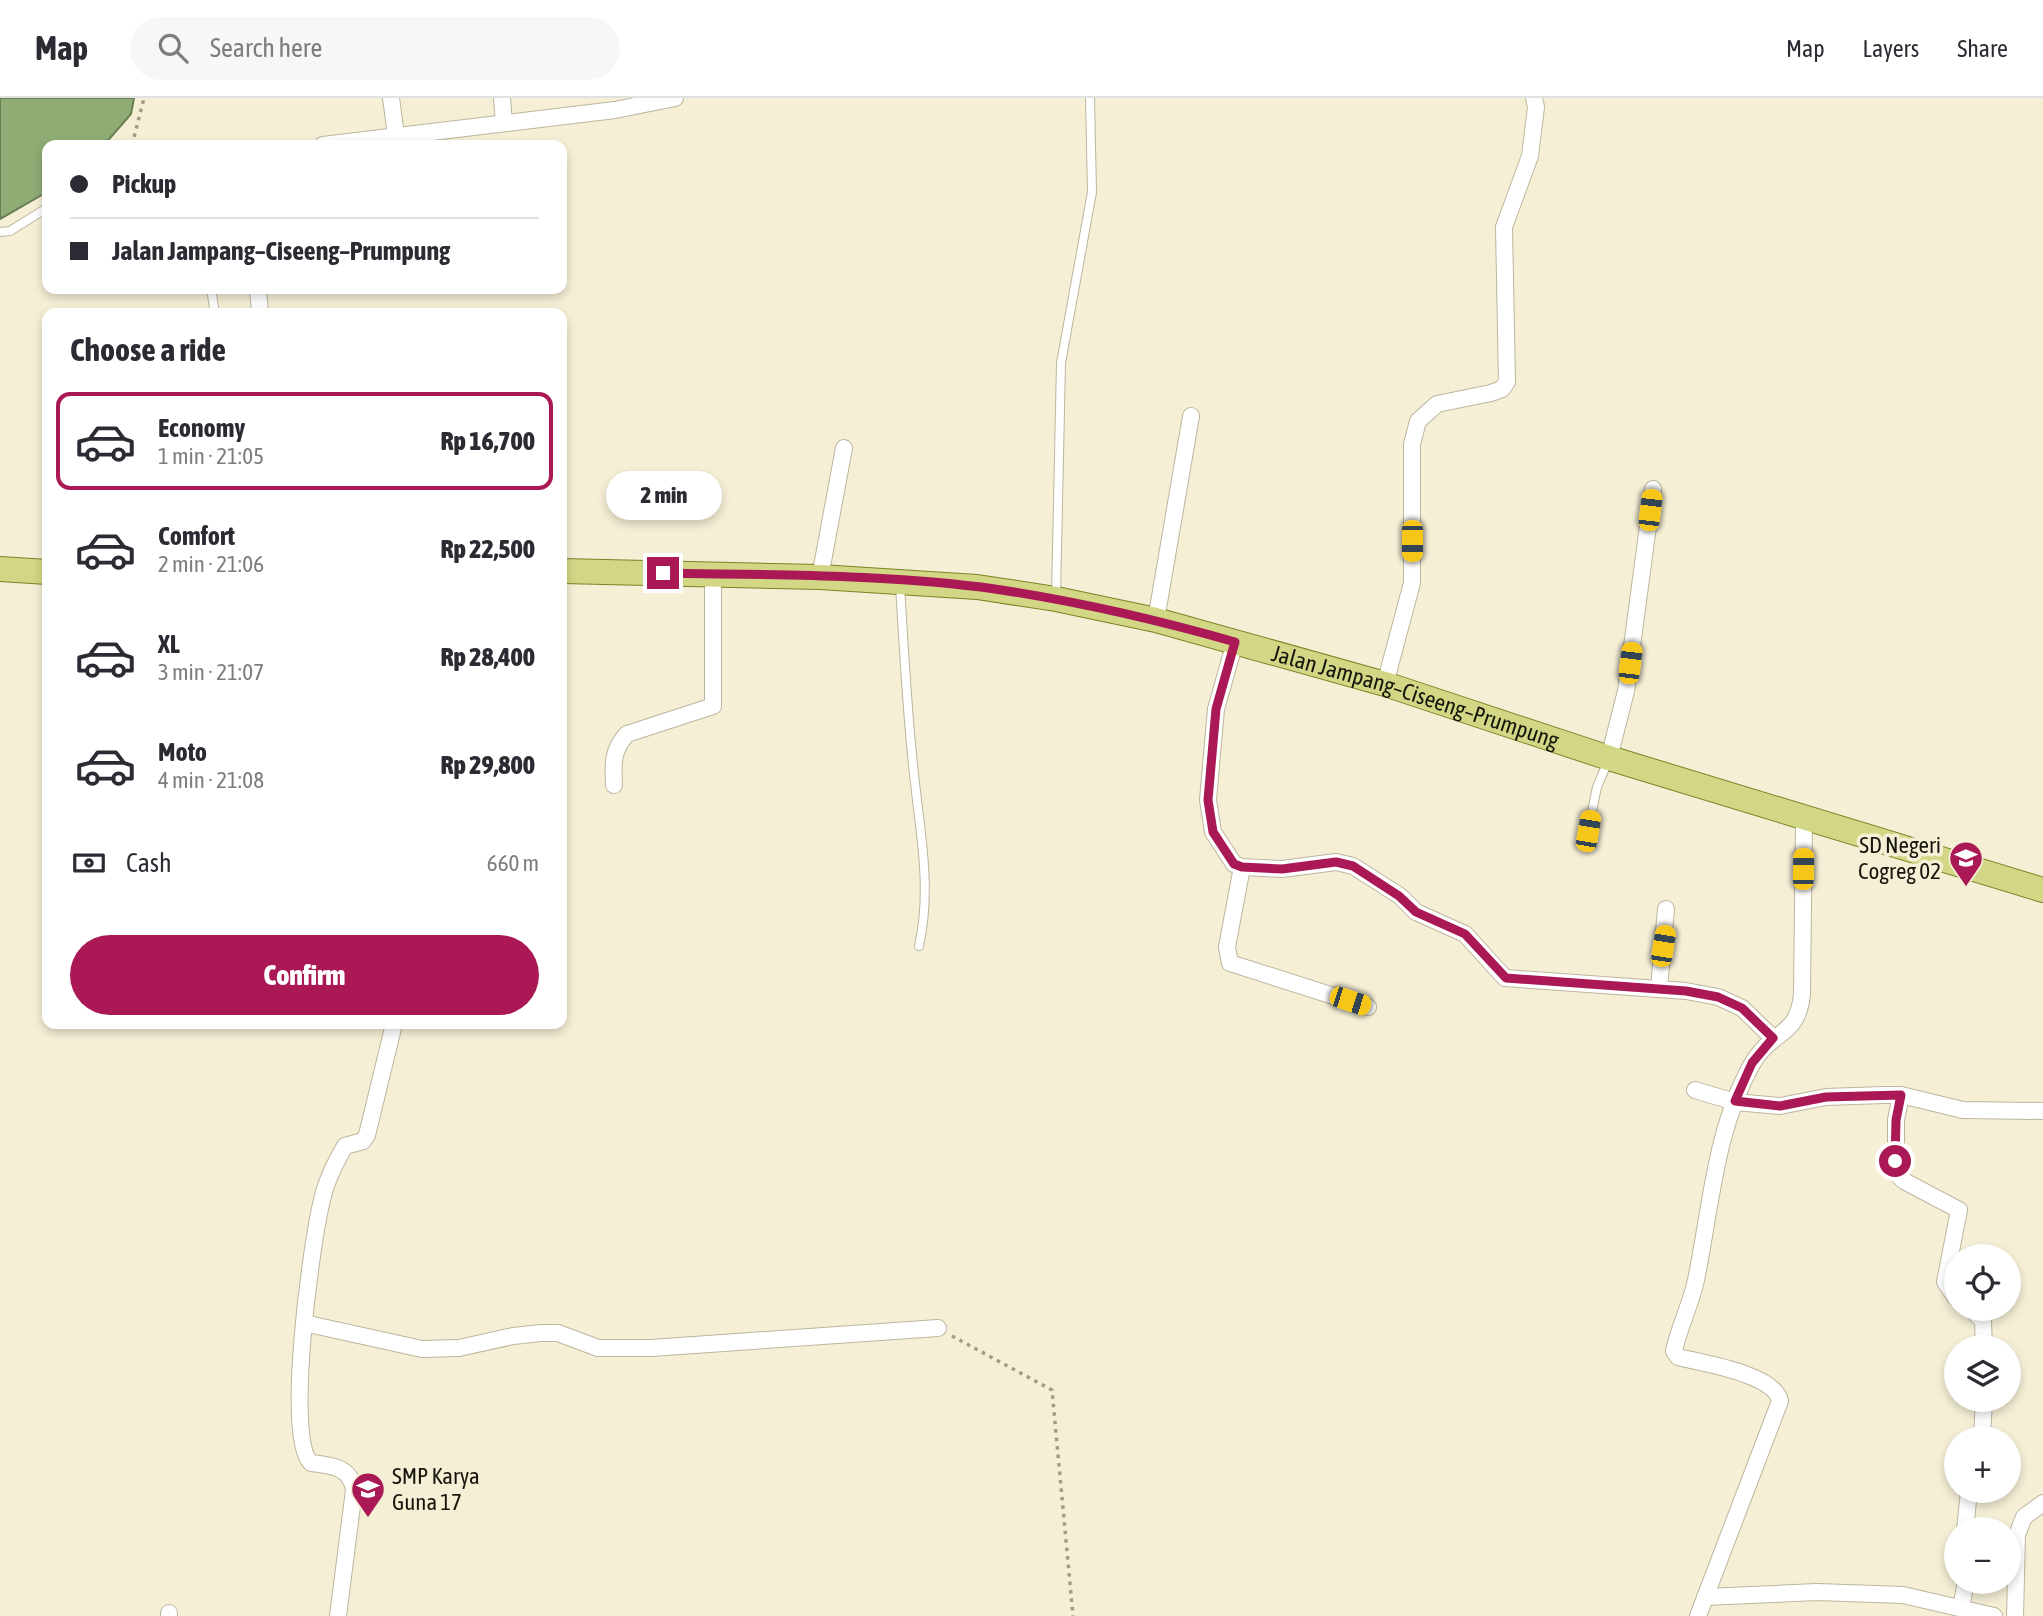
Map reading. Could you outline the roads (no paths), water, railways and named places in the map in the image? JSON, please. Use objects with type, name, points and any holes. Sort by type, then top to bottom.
[{"type":"main road","points":[[0,569],[42,572]]},
{"type":"main road","name":"Jalan Jampang–Ciseeng–Prumpung","points":[[567,571],[820,577],[977,587],[1056,598],[1156,620],[1385,684],[1609,758],[2043,890]]},
{"type":"street","points":[[391,98],[396,135]]},
{"type":"street","points":[[502,98],[504,124]]},
{"type":"street","points":[[360,140],[504,124],[614,104],[675,98]]},
{"type":"street","points":[[1385,684],[1412,583],[1412,444],[1418,421],[1437,404],[1491,393],[1502,389],[1507,382],[1504,227],[1530,156],[1536,107],[1534,98]]},
{"type":"street","points":[[1156,620],[1191,416]]},
{"type":"street","points":[[820,577],[844,448]]},
{"type":"street","points":[[1609,758],[1626,691],[1653,489]]},
{"type":"street","points":[[614,785],[613,761],[617,744],[627,734],[713,706],[713,574]]},
{"type":"street","points":[[1235,642],[1216,709],[1208,800],[1213,832],[1234,864],[1242,867],[1282,869],[1336,862],[1353,866],[1399,896],[1416,912],[1465,934],[1506,978],[1659,988],[1718,997],[1742,1008],[1773,1038]]},
{"type":"street","points":[[1698,1616],[1780,1401],[1771,1385],[1758,1378],[1678,1357],[1674,1351],[1692,1298],[1704,1223],[1721,1145],[1735,1101],[1752,1063],[1773,1038],[1794,1023],[1801,1006],[1804,819]]},
{"type":"street","points":[[1242,867],[1227,947],[1230,962],[1368,1007]]},
{"type":"street","points":[[1659,988],[1666,909]]},
{"type":"street","points":[[338,1616],[354,1490],[346,1472],[333,1466],[311,1462],[303,1452],[300,1374],[304,1323],[322,1197],[345,1146],[363,1141],[367,1135],[393,1029]]},
{"type":"street","points":[[1695,1090],[1735,1101],[1780,1106],[1826,1097],[1901,1095],[1963,1110],[2043,1111]]},
{"type":"street","points":[[1901,1095],[1896,1120],[1895,1173],[1910,1185],[1959,1210],[1952,1244]]},
{"type":"street","points":[[304,1323],[422,1349],[459,1348],[541,1333],[558,1333],[598,1348],[629,1348],[938,1328]]},
{"type":"street","points":[[2015,1616],[2017,1535],[2024,1517],[2043,1503]]},
{"type":"street","points":[[1705,1597],[1817,1592],[1903,1595],[1994,1616]]},
{"type":"street","points":[[1961,1608],[1964,1594]]},
{"type":"lane","points":[[1056,598],[1061,363],[1092,192],[1090,98]]},
{"type":"lane","points":[[0,232],[10,231],[42,211]]},
{"type":"lane","points":[[899,582],[910,739],[925,866],[925,908],[919,946]]},
{"type":"lane","points":[[1586,845],[1597,787],[1609,758]]},
{"type":"place","name":"SD Negeri Cogreg 02","points":[[1966,888]]},
{"type":"place","name":"SMP Karya Guna 17","points":[[368,1519]]}]
